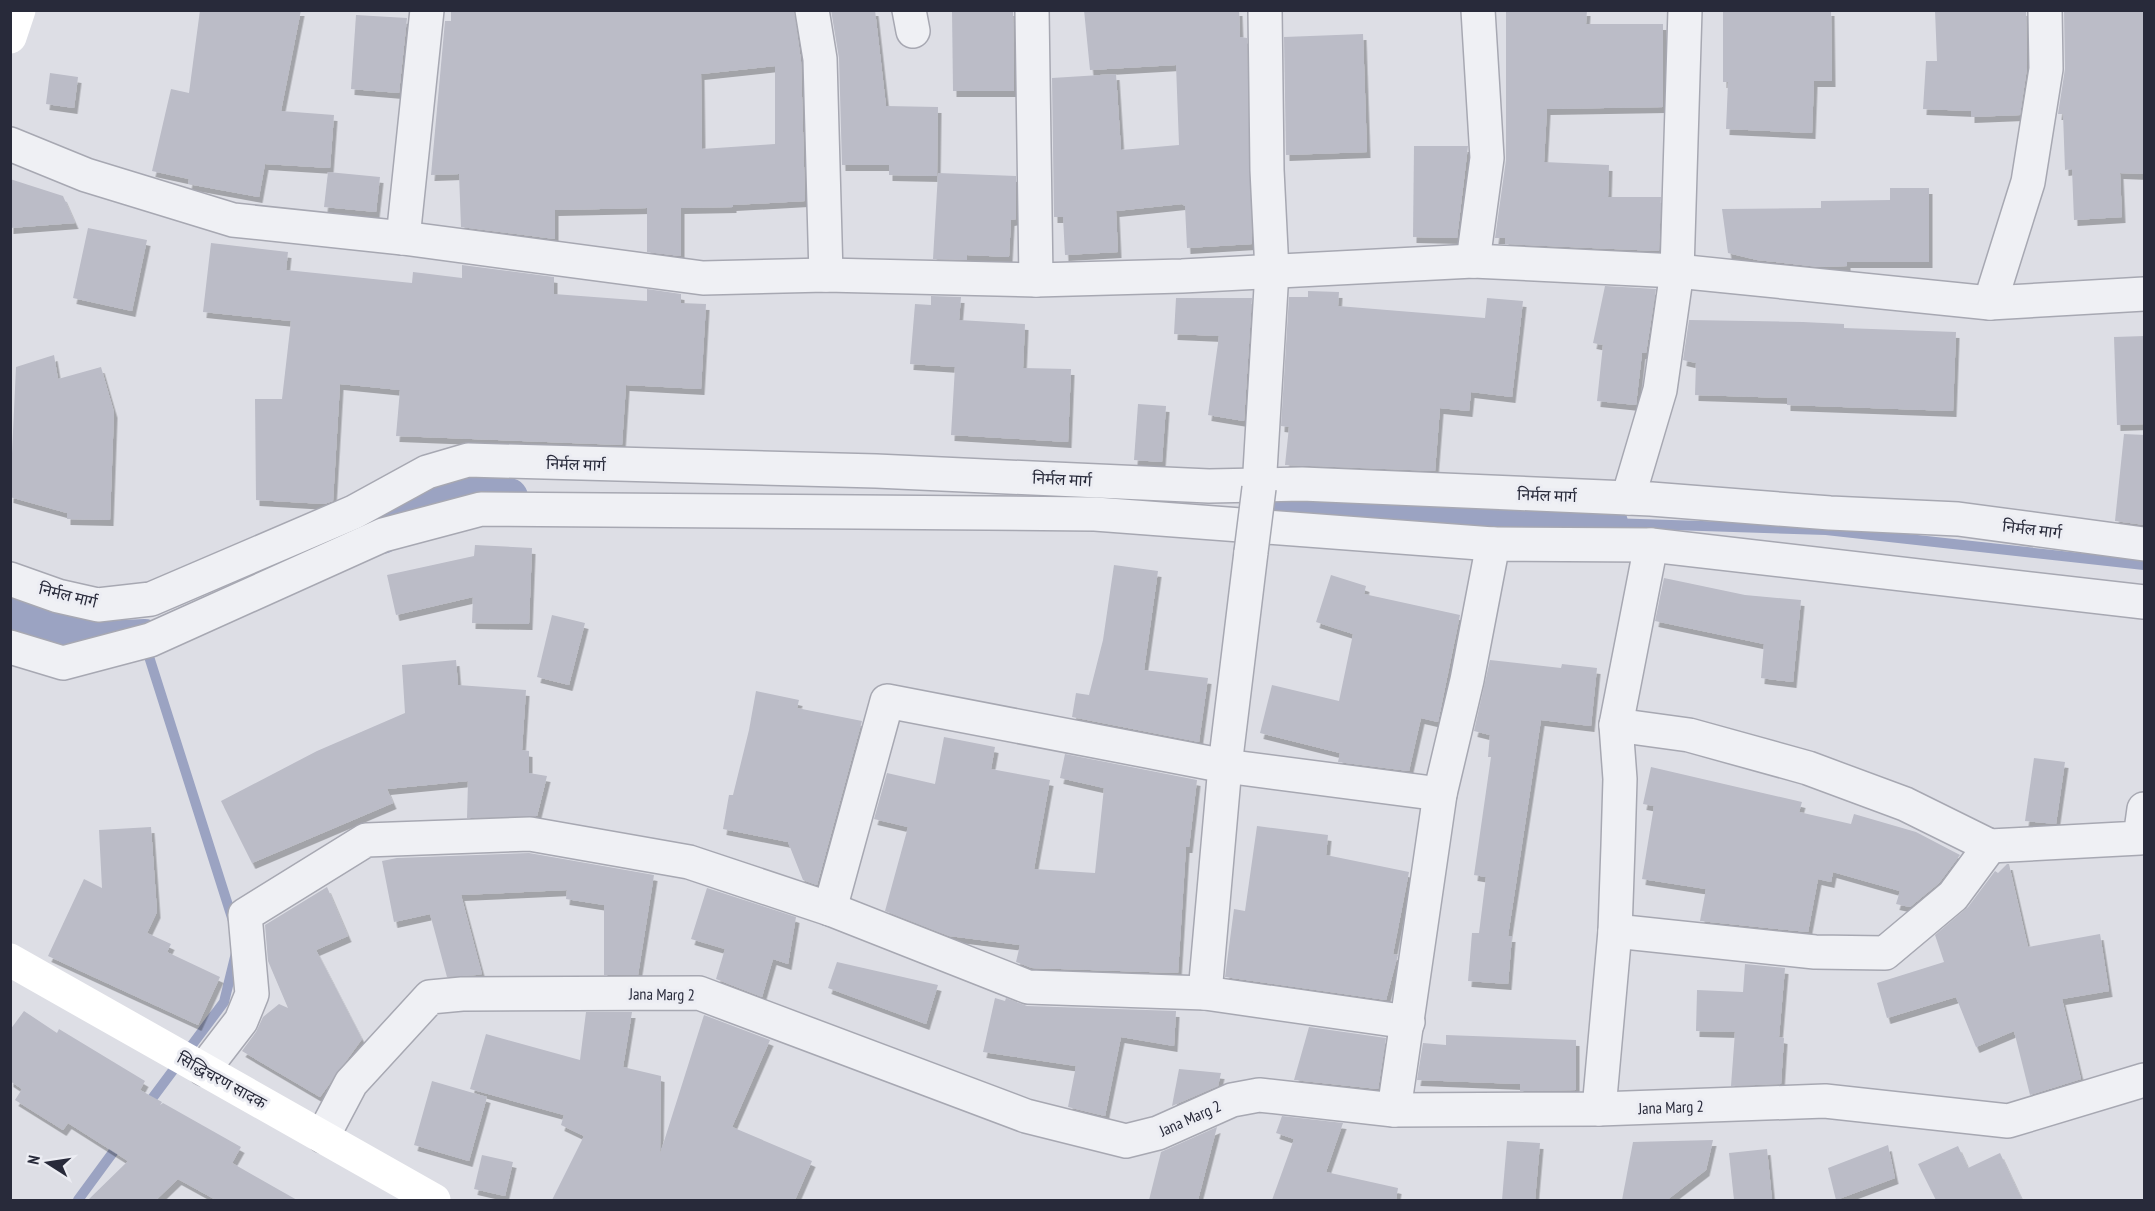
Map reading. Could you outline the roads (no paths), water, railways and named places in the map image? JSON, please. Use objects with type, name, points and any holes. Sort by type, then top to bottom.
[{"type":"main road","points":[[10,37],[19,10]]},
{"type":"main road","name":"सिद्धिचरण सादक","points":[[10,960],[434,1200]]},
{"type":"street","points":[[403,238],[427,10]]},
{"type":"street","points":[[813,10],[820,59],[826,275]]},
{"type":"street","points":[[1032,10],[1036,280]]},
{"type":"street","points":[[1205,993],[1226,766],[1259,486],[1272,271],[1267,170],[1265,10]]},
{"type":"street","points":[[1473,261],[1487,158],[1478,10]]},
{"type":"street","points":[[1628,498],[1660,390],[1677,271],[1685,10]]},
{"type":"street","points":[[1990,303],[2028,182],[2046,69],[2045,10]]},
{"type":"street","points":[[10,144],[86,175],[233,220],[403,238],[703,278],[826,275],[1036,280],[1473,261],[1677,271],[1990,303],[2145,294]]},
{"type":"street","name":"निर्मल मार्ग","points":[[10,579],[58,596],[98,605],[151,599],[354,512],[427,472],[468,460],[876,471],[1209,486],[1302,484],[1628,498],[1791,508],[1830,513],[1958,519],[2145,544]]},
{"type":"street","points":[[10,647],[63,663],[150,640],[383,535],[481,509],[1095,514],[1493,544],[1651,545],[2145,602]]},
{"type":"street","points":[[1394,1110],[1440,794],[1467,680],[1493,544]]},
{"type":"street","points":[[1599,1109],[1615,931],[1620,780],[1616,725],[1651,545]]},
{"type":"street","points":[[830,909],[887,700],[1226,766],[1440,794]]},
{"type":"street","points":[[1616,725],[1689,735],[1808,768],[1905,804],[1990,846],[2143,835]]},
{"type":"street","points":[[204,1069],[240,1021],[252,994],[245,915],[366,840],[530,834],[688,862],[830,909],[1028,987],[1205,993],[1408,1022]]},
{"type":"street","points":[[1615,931],[1815,952],[1886,953],[1953,896],[1990,846]]},
{"type":"street","name":"Jana Marg 2","points":[[323,1136],[351,1083],[430,997],[462,994],[699,993],[1026,1116],[1126,1141],[1158,1133],[1232,1100],[1258,1095],[1394,1110],[1599,1109],[1825,1101],[2008,1121],[2145,1080]]},
{"type":"waterway","points":[[382,535],[433,500],[483,495],[509,497]]},
{"type":"waterway","points":[[1266,516],[1389,512],[1609,523]]},
{"type":"waterway","points":[[1609,523],[1826,530],[2144,565]]},
{"type":"waterway","points":[[10,611],[101,640],[145,638]]},
{"type":"waterway","points":[[145,644],[234,924]]},
{"type":"waterway","points":[[145,1108],[224,1002],[236,953]]},
{"type":"waterway","points":[[78,1200],[122,1140]]}]
